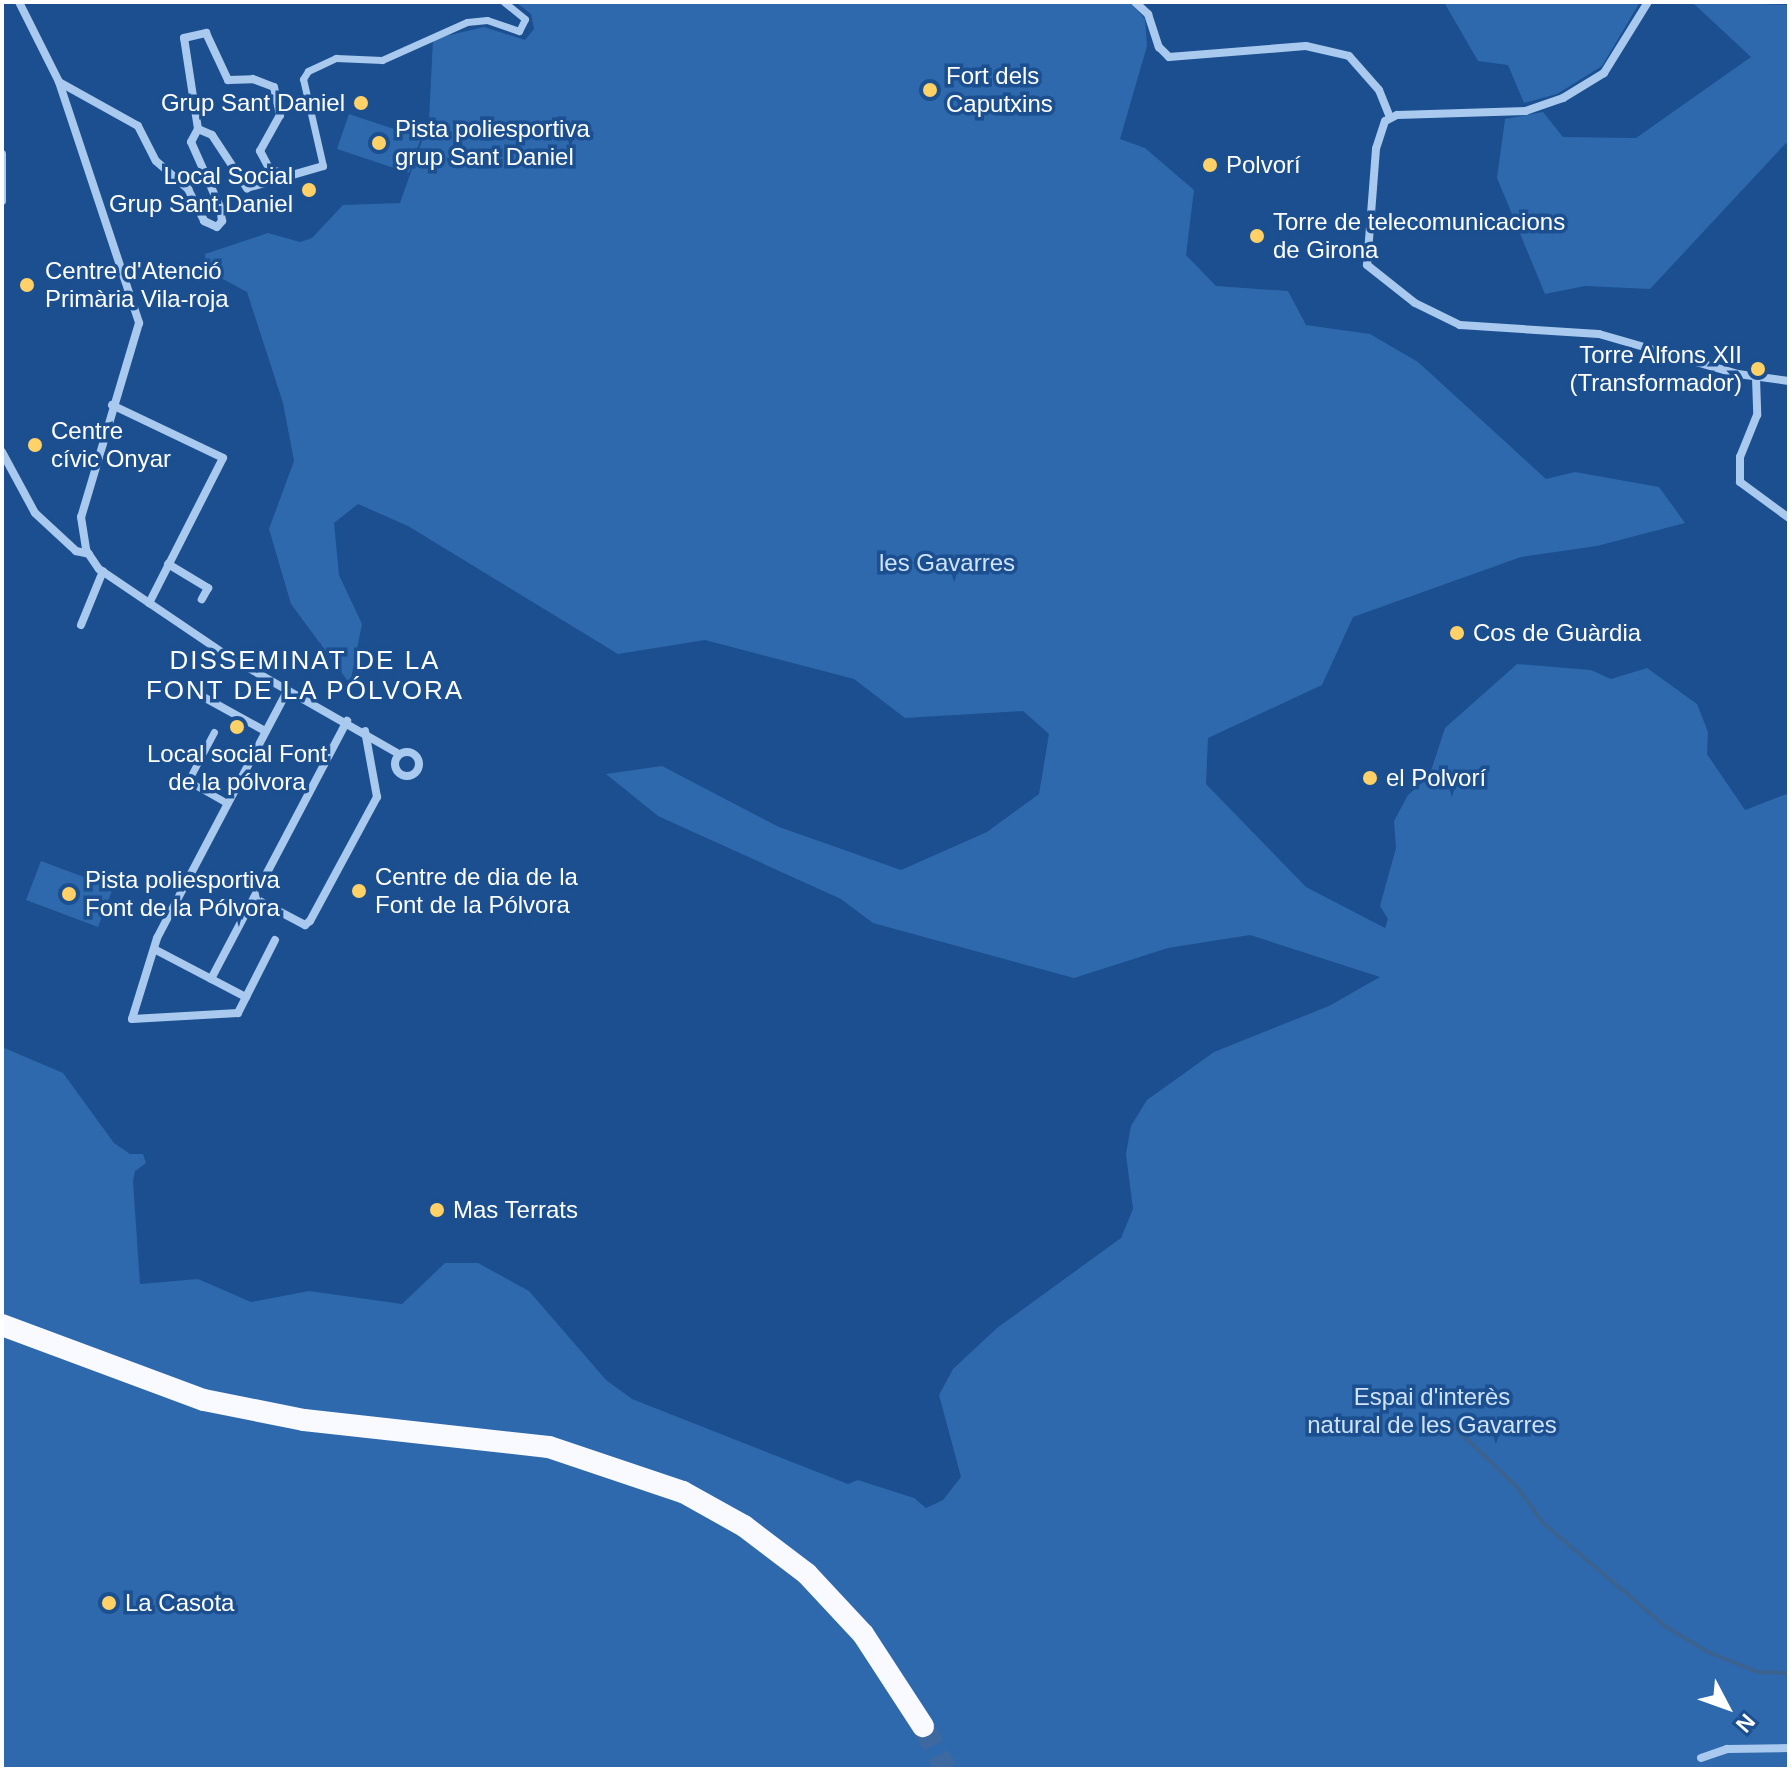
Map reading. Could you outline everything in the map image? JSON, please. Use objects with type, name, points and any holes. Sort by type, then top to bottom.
[{"type":"highway","points":[[2,1325],[143,1381],[243,1409],[549,1447],[683,1492],[744,1526],[807,1574],[863,1634],[923,1726]]},
{"type":"street","points":[[19,2],[59,82],[139,323],[81,517],[89,554],[103,571],[149,603],[288,690],[365,731],[399,754]]},
{"type":"street","points":[[198,129],[212,135],[247,188],[271,185],[291,175],[323,166],[303,79],[308,71],[336,58],[382,60],[467,22],[487,20],[519,31],[525,19],[504,2]]},
{"type":"street","points":[[1135,2],[1148,14],[1159,47],[1169,57],[1306,46],[1349,56],[1379,90],[1390,117],[1376,149],[1367,265],[1415,303],[1457,324],[1599,334],[1756,378],[1789,381]]},
{"type":"street","points":[[1390,117],[1512,112],[1571,94],[1604,73],[1648,2]]},
{"type":"street","points":[[59,82],[138,126],[156,161],[188,189],[204,221],[217,227],[222,221],[220,207],[191,142],[198,129],[184,38],[206,33],[228,80],[253,79],[274,87],[280,115],[260,151],[270,170],[291,175]]},
{"type":"street","points":[[2,154],[2,201]]},
{"type":"street","points":[[1756,378],[1757,415],[1740,457],[1740,482],[1789,518]]},
{"type":"street","points":[[112,405],[223,458],[149,603]]},
{"type":"street","points":[[2,452],[35,513],[76,551],[89,554]]},
{"type":"street","points":[[168,564],[208,588],[202,599]]},
{"type":"street","points":[[81,625],[103,571]]},
{"type":"street","points":[[275,940],[238,1013],[132,1019],[154,949],[288,690]]},
{"type":"street","points":[[198,694],[265,731]]},
{"type":"street","points":[[211,979],[347,721]]},
{"type":"street","points":[[254,898],[305,925],[310,921],[377,797],[365,731]]},
{"type":"street","points":[[214,732],[188,781],[227,803]]},
{"type":"street","points":[[154,949],[246,997]]},
{"type":"street","points":[[1701,1758],[1727,1749],[1789,1748]]},
{"type":"green space","points":[[516,2],[1130,2],[1145,19],[1147,46],[1120,139],[1145,148],[1194,190],[1186,255],[1216,286],[1288,291],[1306,325],[1370,334],[1418,362],[1546,479],[1575,472],[1659,487],[1685,523],[1597,546],[1521,557],[1353,617],[1322,685],[1208,738],[1206,784],[1306,887],[1385,928],[1388,919],[1380,906],[1396,848],[1394,821],[1408,795],[1429,777],[1445,728],[1517,664],[1591,670],[1611,679],[1647,668],[1697,704],[1708,732],[1707,754],[1745,810],[1789,793],[1789,1769],[2,1769],[2,1047],[63,1073],[114,1143],[130,1154],[143,1154],[146,1163],[135,1171],[133,1181],[140,1284],[198,1279],[251,1302],[309,1291],[402,1304],[445,1263],[478,1263],[529,1291],[606,1380],[632,1399],[848,1484],[858,1480],[914,1498],[926,1508],[943,1500],[961,1477],[939,1395],[953,1369],[997,1328],[1121,1238],[1133,1209],[1126,1154],[1131,1126],[1147,1100],[1214,1052],[1329,1006],[1380,977],[1250,935],[1168,948],[1074,978],[873,923],[841,899],[658,816],[606,774],[662,766],[779,827],[901,870],[987,832],[1039,794],[1049,734],[1023,711],[905,718],[854,679],[705,640],[618,654],[408,526],[358,504],[334,523],[339,575],[362,624],[350,684],[291,604],[269,529],[294,461],[283,403],[247,292],[206,270],[205,254],[268,233],[300,242],[312,238],[343,205],[400,203],[429,121],[433,39],[484,27],[525,40],[534,29],[531,14]]},
{"type":"green space","points":[[1444,2],[1640,2],[1602,66],[1557,94],[1524,103],[1508,65],[1478,61]]},
{"type":"green space","points":[[1692,2],[1789,5],[1789,146],[1786,143],[1650,289],[1585,286],[1545,294],[1497,178],[1505,119],[1543,112],[1563,137],[1636,138],[1751,57]]},
{"type":"green space","name":"Pista poliesportiva grup Sant Daniel","points":[[349,114],[421,138],[409,173],[337,149]]},
{"type":"green space","name":"Pista poliesportiva Font de la Pólvora","points":[[41,861],[113,888],[98,927],[26,900]]},
{"type":"waterway","points":[[1450,1423],[1517,1487],[1543,1523],[1665,1626],[1708,1652],[1758,1672],[1789,1673]]},
{"type":"tunnel","points":[[923,1726],[946,1769]]},
{"type":"place","name":"Fort dels Caputxins","points":[[930,90]]},
{"type":"place","name":"Grup Sant Daniel","points":[[361,103]]},
{"type":"place","name":"Pista poliesportiva grup Sant Daniel","points":[[379,143]]},
{"type":"place","name":"Polvorí","points":[[1210,165]]},
{"type":"place","name":"Local Social Grup Sant Daniel","points":[[309,190]]},
{"type":"place","name":"Torre de telecomunicacions de Girona","points":[[1257,236]]},
{"type":"place","name":"Centre d'Atenció Primària Vila-roja","points":[[27,285]]},
{"type":"place","name":"Torre Alfons XII (Transformador)","points":[[1758,369]]},
{"type":"place","name":"Centre cívic Onyar","points":[[35,445]]},
{"type":"place","name":"Cos de Guàrdia","points":[[1457,633]]},
{"type":"place","name":"Local social Font de la pólvora","points":[[237,727]]},
{"type":"place","name":"el Polvorí","points":[[1370,778]]},
{"type":"place","name":"Centre de dia de la Font de la Pólvora","points":[[359,891]]},
{"type":"place","name":"Pista poliesportiva Font de la Pólvora","points":[[69,894]]},
{"type":"place","name":"Mas Terrats","points":[[437,1210]]},
{"type":"place","name":"La Casota","points":[[109,1603]]},
{"type":"district","name":"DISSEMINAT DE LA FONT DE LA PÓLVORA","points":[[305,676]]},
{"type":"park label","name":"les Gavarres","points":[[947,563]]},
{"type":"park label","name":"Espai d'interès natural de les Gavarres","points":[[1432,1411]]}]
